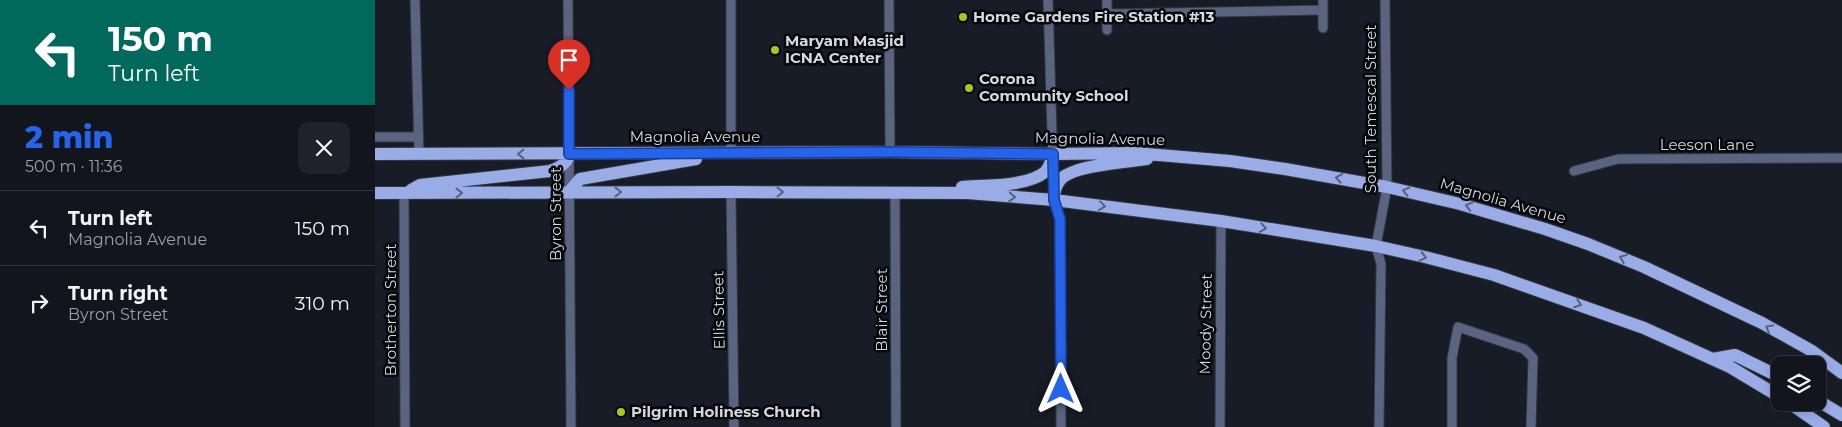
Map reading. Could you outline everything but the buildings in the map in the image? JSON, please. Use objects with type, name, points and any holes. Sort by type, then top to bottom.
[{"type":"main road","points":[[569,192],[580,179],[731,153]]},
{"type":"main road","name":"Magnolia Avenue","points":[[375,154],[1135,153],[1285,168],[1387,186],[1503,216],[1593,247],[1704,294],[1812,352],[1842,373]]},
{"type":"main road","points":[[404,193],[420,185],[551,171],[567,162],[569,154]]},
{"type":"main road","points":[[921,192],[1016,183],[1036,177],[1049,168],[1053,154]]},
{"type":"main road","points":[[1054,200],[1056,188],[1060,180],[1065,175],[1076,170],[1173,156]]},
{"type":"main road","points":[[375,193],[921,192],[1054,200],[1221,221],[1375,246],[1494,275],[1644,328],[1730,367],[1771,392]]},
{"type":"main road","points":[[1812,352],[1842,364]]},
{"type":"main road","points":[[1713,359],[1735,355],[1771,373]]},
{"type":"main road","points":[[1826,405],[1842,415]]},
{"type":"main road","points":[[1801,411],[1824,427]]},
{"type":"street","points":[[415,0],[419,154]]},
{"type":"street","name":"Byron Street","points":[[568,0],[571,427]]},
{"type":"street","points":[[731,0],[731,153]]},
{"type":"street","points":[[889,0],[890,152]]},
{"type":"street","points":[[1048,0],[1054,200],[1060,219],[1061,427]]},
{"type":"street","points":[[1107,0],[1107,30]]},
{"type":"street","points":[[1323,0],[1323,28]]},
{"type":"street","name":"South Temescal Street","points":[[1379,427],[1381,264],[1375,246],[1387,186],[1385,0]]},
{"type":"street","points":[[1107,14],[1323,10]]},
{"type":"street","points":[[375,137],[418,137]]},
{"type":"street","name":"Leeson Lane","points":[[1574,171],[1618,159],[1842,158]]},
{"type":"street","name":"Ellis Street","points":[[731,192],[734,427]]},
{"type":"street","name":"Brotherton Street","points":[[404,193],[405,427]]},
{"type":"street","name":"Blair Street","points":[[895,193],[896,427]]},
{"type":"street","name":"Moody Street","points":[[1219,427],[1221,221]]},
{"type":"street","points":[[1452,427],[1451,358],[1458,327],[1523,349],[1533,358],[1531,427]]},
{"type":"place","name":"Home Gardens Fire Station #13","points":[[963,17]]},
{"type":"place","name":"Maryam Masjid ICNA Center","points":[[775,50]]},
{"type":"place","name":"Corona Community School","points":[[969,88]]},
{"type":"place","name":"Pilgrim Holiness Church","points":[[621,412]]},
{"type":"route","points":[[569,90],[569,154],[890,152],[1053,154],[1054,200],[1060,219],[1061,389]]}]
